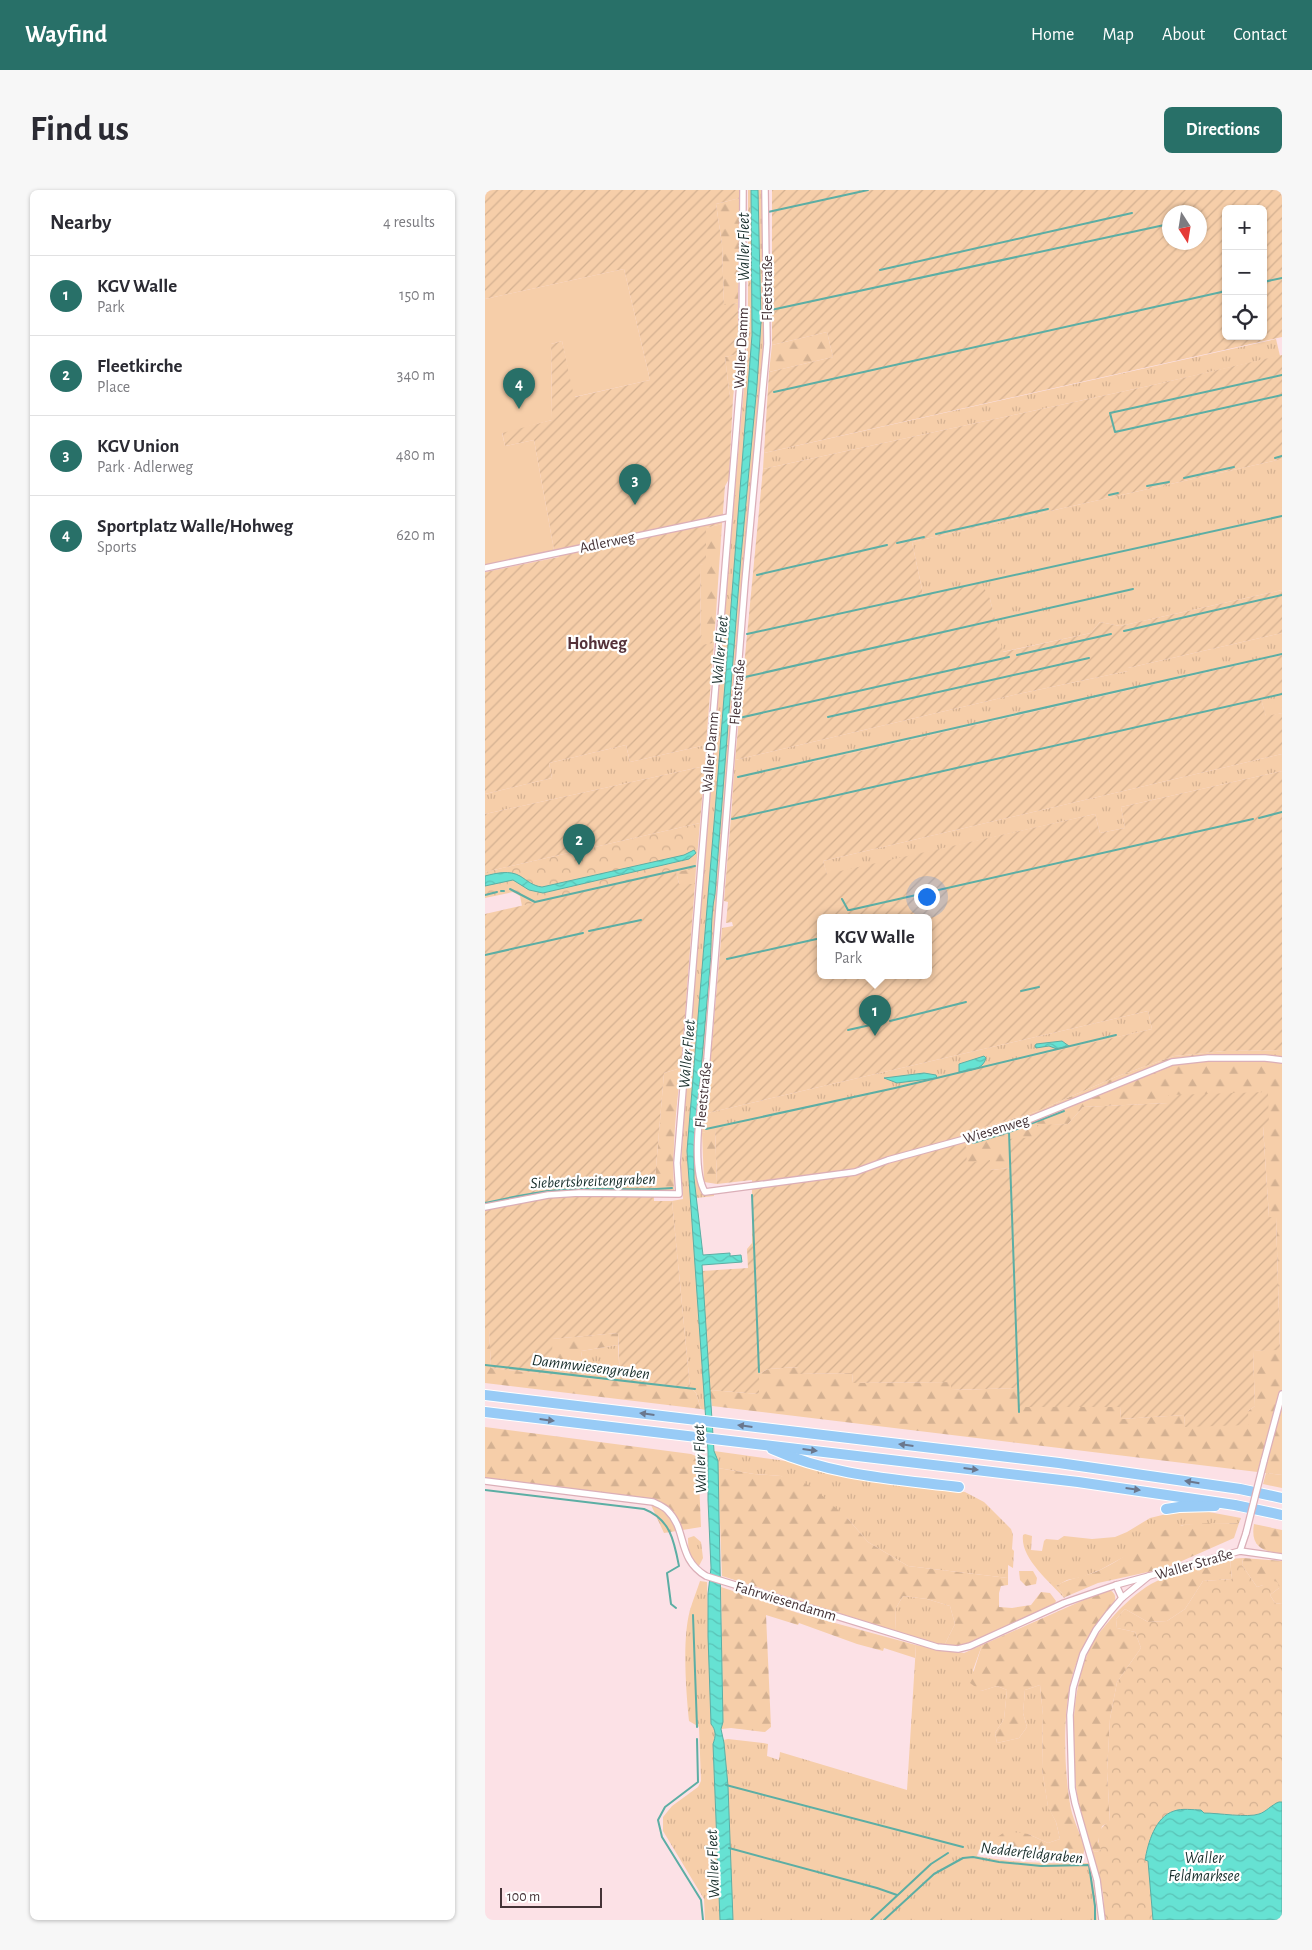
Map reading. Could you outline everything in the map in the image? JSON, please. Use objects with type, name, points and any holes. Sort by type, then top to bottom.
[{"type":"highway","points":[[485,1395],[1059,1463],[1221,1486],[1268,1496],[1282,1497]]},
{"type":"highway","points":[[485,1412],[1078,1482],[1235,1505],[1282,1515]]},
{"type":"highway","points":[[762,1444],[790,1457],[856,1475],[959,1487]]},
{"type":"highway","points":[[1166,1509],[1235,1505]]},
{"type":"street","name":"Waller Damm","points":[[485,1207],[522,1199],[571,1194],[679,1194],[677,1163],[742,360],[743,190]]},
{"type":"street","name":"Fleetstraße","points":[[705,1192],[701,1183],[698,1132],[707,1058],[745,582],[767,344],[765,190]]},
{"type":"street","name":"Adlerweg","points":[[485,568],[729,518]]},
{"type":"street","name":"Wiesenweg","points":[[705,1192],[855,1172],[897,1157],[1016,1125],[1172,1062],[1208,1058],[1265,1058],[1282,1060]]},
{"type":"street","name":"Waller Straße","points":[[1102,1920],[1101,1902],[1095,1872],[1072,1788],[1070,1715],[1073,1688],[1083,1654],[1096,1630],[1122,1598],[1149,1576],[1240,1551],[1282,1394]]},
{"type":"street","name":"Fahrwiesendamm","points":[[485,1481],[653,1502],[666,1509],[674,1520],[686,1554],[698,1571],[707,1576],[937,1647],[958,1649],[971,1646],[1064,1603],[1115,1584],[1149,1576]]},
{"type":"street","points":[[1240,1551],[1282,1557]]},
{"type":"street","points":[[1115,1584],[1122,1598]]},
{"type":"green space","points":[[485,190],[740,190],[740,198],[716,204],[722,244],[724,305],[738,303],[738,354],[725,357],[730,398],[733,398],[729,479],[725,486],[722,524],[706,528],[706,564],[700,565],[701,645],[714,643],[706,745],[630,762],[626,745],[549,763],[552,778],[485,794],[485,572],[559,557],[554,550],[534,440],[505,446],[502,432],[552,420],[551,344],[562,341],[575,397],[650,380],[624,269],[485,299]]},
{"type":"green space","points":[[748,190],[751,190],[752,335],[687,1151],[706,1410],[701,1409],[696,1393],[690,1387],[672,1201],[683,1199],[681,1168],[684,1115],[725,600],[746,365],[748,326]]},
{"type":"green space","points":[[758,190],[762,190],[764,345],[697,1166],[698,1182],[701,1189],[714,1193],[714,1196],[696,1198],[694,1118],[708,985],[761,322]]},
{"type":"green space","points":[[772,190],[1282,190],[1282,337],[764,453],[769,372],[833,357],[827,332],[772,345]]},
{"type":"green space","points":[[740,198],[738,303],[724,306],[722,244],[716,204]]},
{"type":"green space","points":[[624,269],[650,380],[574,397],[562,341],[551,344],[552,420],[502,433],[505,446],[534,440],[554,550],[485,565],[485,299]]},
{"type":"green space","points":[[827,332],[833,357],[769,372],[772,345]]},
{"type":"green space","points":[[1276,339],[1280,356],[763,469],[764,453]]},
{"type":"green space","points":[[738,354],[733,398],[730,398],[725,357]]},
{"type":"green space","points":[[1282,355],[1282,459],[912,542],[923,594],[981,582],[990,599],[1003,652],[1091,633],[1100,622],[1120,626],[1282,590],[1282,633],[1128,668],[1128,671],[1018,694],[735,760],[763,469],[1153,385]]},
{"type":"green space","points":[[1282,459],[1282,590],[1120,626],[1100,622],[1091,633],[1002,652],[990,599],[923,594],[912,542]]},
{"type":"green space","points":[[722,524],[714,643],[701,646],[700,565],[706,563],[706,528]]},
{"type":"green space","points":[[1282,633],[1282,655],[787,768],[732,799],[735,760],[1018,694],[1128,671],[1128,668]]},
{"type":"green space","points":[[1282,655],[1282,694],[1261,699],[1266,716],[1282,713],[1282,754],[823,861],[827,874],[1095,814],[1100,833],[1125,828],[1121,807],[1282,771],[1282,1050],[1225,1051],[1174,1056],[1118,1076],[1035,1112],[965,1133],[967,1163],[990,1160],[990,1170],[1011,1168],[1009,1139],[1037,1137],[1037,1125],[1068,1124],[1083,1107],[1168,1103],[1168,1095],[1268,1092],[1269,1126],[1263,1127],[1269,1217],[1276,1217],[1280,1350],[1253,1351],[1255,1406],[1248,1411],[1249,1425],[1185,1427],[1184,1415],[1121,1419],[1120,1407],[1018,1407],[1017,1388],[951,1390],[951,1382],[853,1383],[852,1373],[799,1374],[798,1367],[768,1369],[759,1374],[759,1394],[710,1390],[702,1271],[748,1268],[747,1249],[752,1243],[752,1180],[717,1184],[715,1129],[1152,1029],[1148,1011],[703,1114],[712,1042],[722,928],[733,926],[732,922],[726,923],[728,902],[724,901],[734,780]]},
{"type":"green space","points":[[1282,694],[1282,713],[1266,717],[1261,699]]},
{"type":"green space","points":[[626,745],[630,762],[706,745],[705,766],[485,814],[485,794],[552,778],[549,763]]},
{"type":"green space","points":[[1282,754],[1282,771],[1121,807],[1125,828],[1100,833],[1095,814],[827,875],[823,861]]},
{"type":"green space","points":[[705,766],[700,823],[485,872],[485,814]]},
{"type":"green space","points":[[700,823],[696,868],[522,906],[520,896],[513,892],[485,898],[485,872]]},
{"type":"green space","points":[[696,868],[695,884],[679,884],[676,871]]},
{"type":"green space","points":[[676,871],[679,884],[695,884],[681,1068],[664,1073],[654,1201],[672,1201],[690,1387],[620,1381],[618,1333],[552,1339],[553,1375],[491,1368],[489,1330],[485,1330],[485,914]]},
{"type":"green space","points":[[1148,1011],[1152,1029],[702,1133],[703,1114]]},
{"type":"green space","points":[[1282,1050],[1282,1475],[712,1406],[710,1390],[759,1394],[759,1374],[768,1369],[799,1367],[800,1374],[852,1373],[853,1383],[951,1382],[952,1390],[1018,1388],[1019,1407],[1120,1407],[1121,1419],[1184,1415],[1185,1426],[1248,1411],[1255,1406],[1253,1351],[1280,1349],[1276,1217],[1269,1217],[1263,1126],[1269,1126],[1168,1095],[1168,1103],[1083,1107],[1068,1124],[1037,1126],[1037,1137],[1011,1168],[990,1170],[990,1160],[974,1336],[965,1133],[1035,1112],[1118,1076],[1174,1056],[1225,1051]]},
{"type":"green space","points":[[681,1068],[675,1129],[674,1190],[654,1191],[664,1073]]},
{"type":"green space","points":[[715,1129],[717,1184],[704,1182],[702,1133]]},
{"type":"green space","points":[[485,1330],[489,1330],[491,1368],[553,1375],[551,1339],[618,1333],[618,1345],[581,1351],[585,1378],[690,1387],[696,1393],[701,1409],[485,1383]]},
{"type":"green space","points":[[618,1345],[620,1381],[585,1378],[581,1351]]},
{"type":"green space","points":[[485,1427],[691,1454],[698,1457],[701,1527],[664,1533],[651,1505],[485,1484]]},
{"type":"green space","points":[[714,1451],[786,1461],[879,1482],[965,1492],[984,1502],[1011,1529],[1013,1535],[1012,1549],[1014,1551],[1013,1568],[1008,1565],[1008,1578],[908,1566],[868,1542],[848,1519],[781,1476],[718,1468],[718,1461]]},
{"type":"green space","points":[[718,1468],[781,1476],[803,1482],[816,1490],[848,1519],[868,1542],[908,1566],[1008,1578],[1008,1585],[1001,1586],[999,1607],[1012,1608],[1031,1605],[1041,1592],[1050,1593],[1056,1601],[1054,1605],[963,1646],[944,1646],[955,1624],[950,1606],[927,1599],[903,1596],[896,1608],[895,1631],[722,1576]]},
{"type":"green space","points":[[1266,1473],[1282,1475],[1282,1488],[1263,1484]]},
{"type":"green space","points":[[1183,1510],[1209,1512],[1241,1518],[1239,1523],[1182,1525],[1100,1570],[1067,1580],[1056,1586],[1064,1598],[1037,1569],[1023,1544],[1023,1535],[1025,1534],[1032,1536],[1031,1550],[1042,1551],[1046,1539],[1058,1540],[1064,1536],[1092,1539],[1115,1537],[1150,1518]]},
{"type":"green space","points":[[1239,1523],[1234,1538],[1166,1568],[1098,1583],[1065,1597],[1056,1586],[1096,1572],[1166,1530],[1186,1525]]},
{"type":"green space","points":[[1254,1524],[1282,1530],[1282,1554],[1264,1549],[1256,1543],[1253,1532]]},
{"type":"green space","points":[[694,1536],[701,1542],[703,1558],[699,1566],[691,1558],[689,1550],[688,1538]]},
{"type":"green space","points":[[1243,1558],[1282,1561],[1282,1604],[1275,1603],[1270,1595],[1279,1588],[1263,1585],[1257,1587],[1242,1565]]},
{"type":"green space","points":[[1243,1558],[1242,1565],[1257,1587],[1263,1585],[1266,1580],[1271,1578],[1278,1583],[1279,1588],[1270,1595],[1275,1603],[1282,1604],[1282,1802],[1260,1814],[1249,1816],[1204,1813],[1201,1810],[1187,1809],[1177,1810],[1168,1814],[1154,1831],[1145,1860],[1148,1861],[1153,1920],[1105,1920],[1103,1893],[1092,1850],[1096,1852],[1101,1850],[1098,1841],[1100,1830],[1110,1821],[1107,1771],[1110,1719],[1117,1682],[1141,1648],[1135,1632],[1117,1628],[1116,1619],[1125,1609],[1148,1622],[1167,1621],[1185,1609],[1203,1581],[1232,1579],[1230,1559]]},
{"type":"green space","points":[[1230,1559],[1232,1579],[1203,1581],[1185,1609],[1167,1621],[1148,1622],[1125,1609],[1116,1619],[1117,1628],[1135,1632],[1141,1648],[1117,1682],[1110,1719],[1107,1771],[1110,1822],[1102,1826],[1098,1841],[1102,1850],[1096,1852],[1092,1850],[1079,1803],[1073,1752],[1076,1696],[1085,1660],[1092,1644],[1100,1631],[1118,1611],[1146,1587],[1193,1568]]},
{"type":"green space","points":[[1019,1571],[1033,1571],[1037,1578],[1036,1584],[1026,1586],[1020,1580]]},
{"type":"green space","points":[[700,1581],[707,1582],[711,1724],[715,1733],[713,1744],[720,1920],[705,1920],[704,1899],[663,1831],[663,1817],[672,1806],[698,1787],[701,1781],[699,1727],[689,1721],[685,1665],[686,1635],[690,1610]]},
{"type":"green space","points":[[721,1587],[798,1613],[916,1645],[915,1658],[884,1648],[883,1651],[857,1644],[799,1623],[798,1625],[766,1615],[771,1727],[765,1732],[731,1728],[721,1729],[723,1722]]},
{"type":"green space","points":[[1110,1590],[1115,1596],[1114,1604],[1080,1655],[1069,1689],[1065,1730],[1066,1773],[1072,1814],[1085,1848],[1083,1855],[1076,1858],[1024,1857],[979,1850],[1006,1831],[1028,1834],[1048,1843],[1060,1839],[1056,1822],[1048,1807],[1042,1769],[1043,1715],[1040,1685],[1025,1690],[1023,1713],[1027,1727],[1019,1738],[997,1743],[995,1733],[1004,1719],[1007,1690],[997,1686],[981,1691],[970,1683],[982,1645]]},
{"type":"green space","points":[[903,1596],[927,1599],[950,1606],[955,1624],[944,1646],[895,1631],[896,1608]]},
{"type":"green space","points":[[916,1645],[964,1653],[982,1645],[973,1670],[981,1691],[997,1686],[1007,1690],[1004,1719],[995,1733],[997,1743],[1019,1738],[1027,1727],[1023,1713],[1025,1690],[1040,1685],[1043,1715],[1042,1769],[1048,1806],[1056,1822],[1060,1839],[1048,1843],[1028,1834],[979,1850],[977,1856],[1033,1862],[1089,1863],[1095,1893],[1097,1920],[733,1920],[728,1786],[723,1740],[768,1744],[767,1756],[779,1760],[780,1752],[907,1790]]},
{"type":"water","points":[[751,190],[758,190],[761,322],[694,1150],[694,1178],[703,1255],[730,1253],[730,1256],[741,1255],[742,1262],[702,1265],[714,1451],[718,1461],[723,1722],[721,1729],[728,1786],[733,1920],[720,1920],[713,1744],[715,1733],[711,1724],[708,1636],[708,1594],[711,1568],[708,1451],[687,1151],[752,335]]},
{"type":"water","points":[[694,850],[696,853],[689,859],[543,893],[529,890],[513,880],[485,886],[485,876],[507,873],[516,874],[542,887],[684,855]]},
{"type":"water","points":[[1062,1041],[1069,1046],[1057,1049],[1049,1046],[1036,1048],[1035,1046],[1036,1044]]},
{"type":"water","points":[[984,1056],[986,1058],[979,1067],[959,1072],[959,1064]]},
{"type":"water","points":[[924,1073],[936,1075],[937,1078],[897,1083],[884,1078]]},
{"type":"water","name":"Waller Feldmarksee","points":[[1282,1802],[1282,1920],[1153,1920],[1148,1861],[1145,1860],[1153,1831],[1167,1814],[1184,1809],[1201,1810],[1204,1813],[1254,1815],[1262,1813]]},
{"type":"waterway","points":[[768,212],[868,190]]},
{"type":"waterway","points":[[880,270],[1132,213]]},
{"type":"waterway","points":[[771,310],[1162,226]]},
{"type":"waterway","points":[[1267,281],[1282,278]]},
{"type":"waterway","points":[[774,392],[1222,292]]},
{"type":"waterway","points":[[1282,375],[1110,413],[1115,432],[1282,395]]},
{"type":"waterway","points":[[1275,458],[1282,456]]},
{"type":"waterway","points":[[1184,478],[1234,467]]},
{"type":"waterway","points":[[1147,486],[1169,482]]},
{"type":"waterway","points":[[1109,495],[1118,493]]},
{"type":"waterway","points":[[936,534],[1048,509]]},
{"type":"waterway","points":[[747,634],[1282,516]]},
{"type":"waterway","points":[[897,543],[924,537]]},
{"type":"waterway","points":[[757,575],[887,545]]},
{"type":"waterway","points":[[745,677],[1133,589]]},
{"type":"waterway","points":[[1124,631],[1282,595]]},
{"type":"waterway","points":[[1017,655],[1111,634]]},
{"type":"waterway","points":[[738,777],[1282,654]]},
{"type":"waterway","points":[[739,718],[1009,657]]},
{"type":"waterway","points":[[828,717],[1089,658]]},
{"type":"waterway","points":[[732,819],[1282,694]]},
{"type":"waterway","points":[[1259,818],[1282,812]]},
{"type":"waterway","points":[[842,899],[848,910],[850,910],[1253,819]]},
{"type":"waterway","points":[[510,889],[535,902],[695,866]]},
{"type":"waterway","points":[[485,895],[497,892]]},
{"type":"waterway","points":[[589,931],[641,920]]},
{"type":"waterway","points":[[485,955],[583,933]]},
{"type":"waterway","points":[[727,959],[817,939]]},
{"type":"waterway","points":[[1021,991],[1039,987]]},
{"type":"waterway","points":[[890,1021],[966,1002]]},
{"type":"waterway","points":[[848,1030],[884,1022]]},
{"type":"waterway","points":[[706,1129],[895,1088],[1116,1035]]},
{"type":"waterway","points":[[973,1143],[1009,1132],[1064,1111]]},
{"type":"waterway","points":[[1009,1132],[1019,1412]]},
{"type":"waterway","name":"Siebertsbreitengraben","points":[[485,1203],[521,1195],[568,1189],[672,1188]]},
{"type":"waterway","points":[[752,1195],[759,1372]]},
{"type":"waterway","name":"Dammwiesengraben","points":[[485,1365],[695,1389]]},
{"type":"waterway","points":[[485,1490],[644,1509],[653,1513],[660,1518],[673,1539],[679,1566],[667,1573],[671,1604],[676,1608]]},
{"type":"waterway","points":[[693,1615],[697,1727]]},
{"type":"waterway","name":"Waller Fleet","points":[[697,1739],[698,1782],[665,1807],[658,1820],[662,1837],[701,1900],[703,1920]]},
{"type":"waterway","points":[[726,1785],[963,1847]]},
{"type":"waterway","points":[[729,1848],[897,1895]]},
{"type":"waterway","points":[[871,1920],[931,1864],[948,1853]]},
{"type":"waterway","name":"Nedderfeldgraben","points":[[884,1920],[934,1874],[963,1858],[973,1857],[999,1862],[1041,1866],[1089,1865],[1095,1906],[1095,1920]]},
{"type":"place","name":"Sportplatz Walle/Hohweg","points":[[519,409]]},
{"type":"place","name":"KGV Union","points":[[635,505]]},
{"type":"place","name":"Fleetkirche","points":[[579,865]]},
{"type":"place","name":"KGV Walle","points":[[875,1036]]},
{"type":"district","name":"Hohweg","points":[[597,643]]}]
